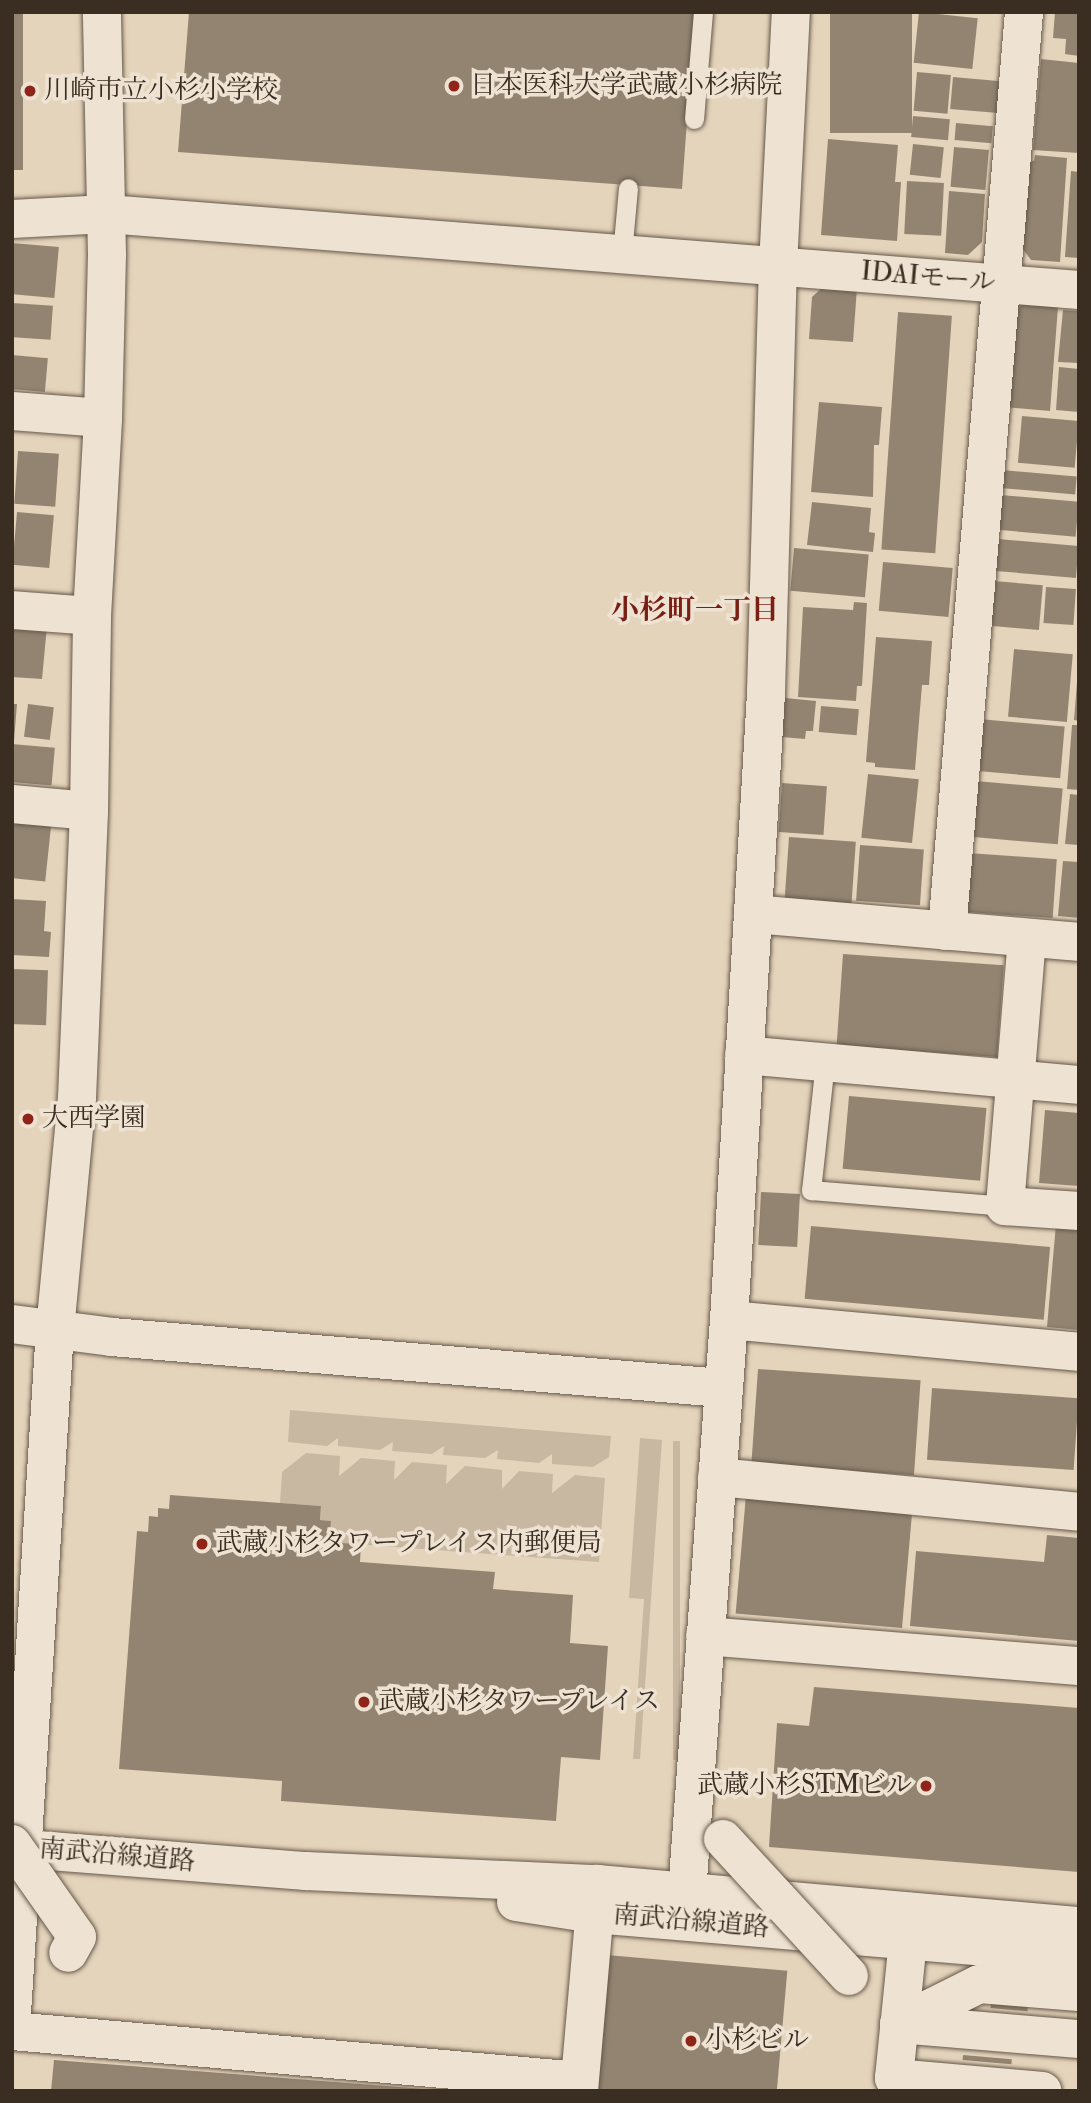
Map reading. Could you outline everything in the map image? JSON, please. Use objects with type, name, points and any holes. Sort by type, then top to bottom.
[{"type":"street","points":[[12,2012],[16,1847],[55,1330],[77,1098],[89,811],[92,616],[103,418],[107,214],[102,12]]},
{"type":"street","points":[[687,1893],[729,1320],[766,693],[778,265],[791,12]]},
{"type":"street","points":[[947,931],[1024,12]]},
{"type":"street","name":"IDAIモール","points":[[12,219],[107,214],[1079,290]]},
{"type":"street","points":[[12,411],[103,418]]},
{"type":"street","points":[[12,610],[92,616]]},
{"type":"street","points":[[12,804],[89,811]]},
{"type":"street","points":[[752,914],[1079,943]]},
{"type":"street","points":[[1027,938],[1005,1206],[1079,1212]]},
{"type":"street","points":[[744,1055],[1079,1085]]},
{"type":"street","points":[[729,1320],[1079,1352]]},
{"type":"street","points":[[12,1324],[55,1330],[722,1388]]},
{"type":"street","points":[[717,1477],[1079,1512]]},
{"type":"street","points":[[705,1636],[1079,1666]]},
{"type":"street","points":[[723,1839],[849,1976]]},
{"type":"street","points":[[16,1847],[75,1929]]},
{"type":"street","name":"南武沿線道路","points":[[16,1847],[909,1926],[1079,1926]]},
{"type":"street","name":"南武沿線道路","points":[[596,1899],[687,1893],[1079,1955]]},
{"type":"street","points":[[12,2031],[579,2086],[596,1899]]},
{"type":"street","points":[[909,1926],[899,2024],[899,2084],[1042,2091]]},
{"type":"street","points":[[899,2024],[979,1984],[1079,1992]]},
{"type":"street","points":[[899,2024],[1079,2039]]},
{"type":"lane","points":[[694,118],[704,12]]},
{"type":"lane","points":[[622,254],[628,188]]},
{"type":"lane","points":[[825,1062],[810,1190],[1005,1206]]},
{"type":"shaded area","points":[[290,1410],[611,1436],[609,1457],[593,1467],[552,1464],[552,1454],[539,1463],[497,1459],[498,1450],[485,1458],[443,1455],[444,1446],[432,1454],[392,1451],[393,1442],[380,1450],[338,1446],[338,1438],[327,1446],[288,1442]]},
{"type":"shaded area","points":[[640,1438],[662,1440],[640,1759],[633,1759],[644,1599],[629,1598]]},
{"type":"shaded area","points":[[673,1441],[680,1441],[680,1760],[673,1760]]},
{"type":"shaded area","points":[[306,1453],[340,1456],[339,1476],[361,1458],[395,1461],[394,1480],[412,1462],[447,1465],[446,1484],[465,1466],[502,1470],[502,1489],[519,1471],[553,1474],[552,1493],[575,1475],[605,1478],[599,1562],[341,1543],[342,1536],[330,1535],[331,1521],[320,1520],[321,1506],[280,1503],[282,1472]]},
{"type":"building","points":[[12,12],[23,12],[23,170],[12,170]]},
{"type":"building","name":"日本医科大学武蔵小杉病院","points":[[189,12],[695,12],[682,189],[178,152]]},
{"type":"building","points":[[830,12],[912,12],[912,133],[830,133]]},
{"type":"building","points":[[919,12],[978,18],[972,69],[914,63]]},
{"type":"building","points":[[1055,12],[1079,12],[1079,56],[1065,54],[1066,39],[1053,38]]},
{"type":"building","points":[[1041,59],[1079,63],[1079,153],[1033,150]]},
{"type":"building","points":[[917,72],[951,75],[947,114],[914,111]]},
{"type":"building","points":[[953,77],[1001,81],[998,113],[950,109]]},
{"type":"building","points":[[913,116],[950,119],[948,140],[911,137]]},
{"type":"building","points":[[956,123],[993,126],[991,143],[955,140]]},
{"type":"building","points":[[828,139],[898,145],[895,182],[901,182],[897,241],[821,235]]},
{"type":"building","points":[[913,144],[944,147],[941,178],[910,175]]},
{"type":"building","points":[[954,147],[989,150],[985,190],[951,187]]},
{"type":"building","points":[[1035,155],[1067,158],[1060,262],[1031,260],[1020,245],[1027,160],[1034,161]]},
{"type":"building","points":[[1071,171],[1079,172],[1079,258],[1065,257]]},
{"type":"building","points":[[907,181],[944,183],[941,236],[904,234]]},
{"type":"building","points":[[949,191],[985,194],[982,242],[968,255],[945,253]]},
{"type":"building","points":[[12,243],[59,247],[54,298],[12,294]]},
{"type":"building","points":[[824,286],[857,288],[853,342],[809,339],[812,297]]},
{"type":"building","points":[[12,303],[53,306],[51,340],[12,337]]},
{"type":"building","points":[[1022,305],[1058,307],[1050,411],[1005,407],[1013,313]]},
{"type":"building","points":[[1063,310],[1079,311],[1079,363],[1058,362]]},
{"type":"building","points":[[898,312],[952,316],[935,553],[881,549]]},
{"type":"building","points":[[12,355],[48,358],[45,392],[12,389]]},
{"type":"building","points":[[1059,367],[1079,369],[1079,412],[1056,410]]},
{"type":"building","points":[[819,402],[882,407],[879,445],[874,445],[873,497],[811,492]]},
{"type":"building","points":[[1022,416],[1079,421],[1075,468],[1018,463]]},
{"type":"building","points":[[18,451],[59,454],[55,507],[14,504]]},
{"type":"building","points":[[1002,470],[1077,477],[1075,494],[1000,488]]},
{"type":"building","points":[[1001,495],[1079,502],[1076,537],[998,530]]},
{"type":"building","points":[[812,502],[871,508],[869,532],[875,533],[873,552],[807,545]]},
{"type":"building","points":[[17,512],[54,515],[49,568],[12,565]]},
{"type":"building","points":[[998,539],[1079,546],[1076,578],[995,571]]},
{"type":"building","points":[[794,548],[869,555],[865,597],[790,591]]},
{"type":"building","points":[[883,562],[953,568],[948,617],[879,611]]},
{"type":"building","points":[[994,581],[1043,585],[1039,630],[990,626]]},
{"type":"building","points":[[1046,587],[1076,589],[1073,625],[1043,623]]},
{"type":"building","points":[[854,602],[867,603],[862,686],[857,686],[856,701],[798,697],[803,607],[853,610]]},
{"type":"building","points":[[12,623],[47,626],[42,679],[12,677]]},
{"type":"building","points":[[876,637],[932,641],[929,685],[922,685],[915,770],[875,767],[875,763],[866,762]]},
{"type":"building","points":[[1014,649],[1073,654],[1067,722],[1008,717]]},
{"type":"building","points":[[1079,682],[1079,721],[1074,720]]},
{"type":"building","points":[[785,698],[816,701],[813,731],[806,731],[805,739],[782,737]]},
{"type":"building","points":[[12,704],[17,704],[14,741],[12,741]]},
{"type":"building","points":[[28,704],[54,707],[50,740],[24,737]]},
{"type":"building","points":[[821,706],[859,709],[857,735],[819,732]]},
{"type":"building","points":[[979,719],[1065,726],[1060,778],[974,771]]},
{"type":"building","points":[[1072,725],[1079,725],[1079,790],[1067,789]]},
{"type":"building","points":[[12,744],[55,748],[52,786],[12,782]]},
{"type":"building","points":[[868,774],[919,779],[912,843],[861,838]]},
{"type":"building","points":[[976,781],[1063,789],[1058,844],[971,837]]},
{"type":"building","points":[[782,783],[827,786],[823,835],[779,832]]},
{"type":"building","points":[[1070,794],[1079,795],[1079,845],[1065,844]]},
{"type":"building","points":[[15,815],[52,819],[45,882],[12,878]]},
{"type":"building","points":[[789,837],[856,842],[851,912],[784,907]]},
{"type":"building","points":[[860,845],[924,849],[920,905],[856,901]]},
{"type":"building","points":[[968,853],[1057,859],[1053,918],[964,912]]},
{"type":"building","points":[[1063,861],[1079,862],[1079,918],[1058,916]]},
{"type":"building","points":[[12,899],[46,901],[44,931],[51,932],[49,957],[12,955]]},
{"type":"building","points":[[843,954],[1004,965],[997,1057],[837,1046]]},
{"type":"building","points":[[12,969],[48,970],[46,1025],[12,1024]]},
{"type":"building","points":[[849,1096],[986,1108],[980,1181],[843,1169]]},
{"type":"building","points":[[1045,1110],[1079,1113],[1079,1186],[1039,1183]]},
{"type":"building","points":[[761,1192],[800,1194],[797,1247],[758,1245]]},
{"type":"building","points":[[1056,1224],[1079,1226],[1079,1330],[1047,1327]]},
{"type":"building","points":[[811,1226],[1050,1247],[1044,1320],[805,1299]]},
{"type":"building","points":[[758,1369],[921,1380],[914,1475],[751,1464]]},
{"type":"building","points":[[932,1388],[1079,1398],[1074,1470],[927,1460]]},
{"type":"building","name":"武蔵小杉タワープレイス","points":[[170,1495],[321,1506],[320,1520],[331,1521],[330,1535],[342,1536],[341,1543],[361,1544],[360,1562],[495,1572],[493,1589],[573,1595],[570,1643],[608,1646],[600,1760],[561,1757],[556,1821],[281,1801],[282,1781],[119,1769],[137,1531],[148,1532],[149,1516],[158,1517],[158,1508],[169,1509]]},
{"type":"building","points":[[746,1495],[912,1510],[902,1628],[736,1614]]},
{"type":"building","points":[[1047,1535],[1079,1538],[1079,1641],[910,1626],[916,1551],[1044,1562]]},
{"type":"building","name":"武蔵小杉STMビル","points":[[814,1687],[1079,1708],[1079,1872],[769,1847],[777,1723],[809,1726]]},
{"type":"building","name":"小杉ビル","points":[[607,1955],[787,1971],[777,2091],[595,2090]]},
{"type":"building","points":[[991,2003],[1028,2006],[1027,2011],[991,2008]]},
{"type":"building","points":[[963,2055],[1012,2059],[1011,2064],[963,2060]]},
{"type":"building","points":[[54,2060],[425,2089],[425,2091],[51,2091]]},
{"type":"place","name":"日本医科大学武蔵小杉病院","points":[[454,86]]},
{"type":"place","name":"川崎市立小杉小学校","points":[[30,91]]},
{"type":"place","name":"大西学園","points":[[28,1119]]},
{"type":"place","name":"武蔵小杉タワープレイス内郵便局","points":[[202,1544]]},
{"type":"place","name":"武蔵小杉タワープレイス","points":[[364,1702]]},
{"type":"place","name":"武蔵小杉STMビル","points":[[926,1786]]},
{"type":"place","name":"小杉ビル","points":[[691,2041]]},
{"type":"district","name":"小杉町一丁目","points":[[695,611]]}]
